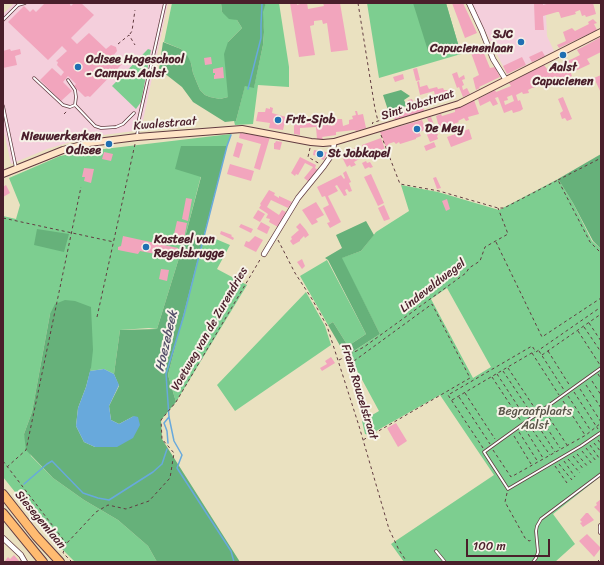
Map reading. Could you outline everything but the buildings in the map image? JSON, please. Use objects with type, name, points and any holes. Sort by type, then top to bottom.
[{"type":"highway","name":"Siesegemlaan","points":[[3,494],[36,536],[60,562]]},
{"type":"highway","name":"Siesegemlaan","points":[[3,513],[44,562]]},
{"type":"street","points":[[469,3],[493,59],[506,80]]},
{"type":"street","name":"Sint Jobstraat","points":[[334,142],[459,104],[601,32]]},
{"type":"street","name":"Kwalestraat","points":[[3,174],[63,150],[82,145],[137,137],[242,129],[311,142],[334,142]]},
{"type":"street","points":[[264,254],[298,198],[333,153],[334,142]]},
{"type":"street","points":[[601,526],[601,532]]},
{"type":"street","points":[[3,538],[21,555],[25,562]]},
{"type":"lane","points":[[3,20],[18,5],[25,3]]},
{"type":"lane","points":[[137,137],[139,118],[165,3]]},
{"type":"lane","points":[[34,78],[63,105],[70,108],[75,106]]},
{"type":"lane","points":[[68,80],[75,90],[75,106],[90,122],[96,126],[101,128],[116,127],[123,124],[134,114]]},
{"type":"lane","points":[[3,106],[16,168]]},
{"type":"lane","points":[[601,367],[484,452],[508,489],[579,448],[600,433],[601,434]]},
{"type":"lane","points":[[533,562],[538,552],[537,526],[542,519],[601,474]]},
{"type":"lane","points":[[436,551],[445,562]]},
{"type":"path","points":[[358,3],[378,121]]},
{"type":"path","points":[[118,44],[132,31],[135,10]]},
{"type":"path","points":[[129,35],[135,45]]},
{"type":"path","points":[[64,114],[70,108]]},
{"type":"path","points":[[378,129],[400,184],[439,191],[498,208],[504,208],[601,158]]},
{"type":"path","points":[[97,318],[137,137]]},
{"type":"path","points":[[311,142],[308,157],[324,166]]},
{"type":"path","points":[[558,180],[590,242],[601,253]]},
{"type":"path","points":[[7,467],[26,450],[82,187]]},
{"type":"path","name":"Lindeveldwegel","points":[[338,360],[364,348],[466,273],[469,268],[480,260],[484,247],[508,234],[498,208]]},
{"type":"path","points":[[3,218],[114,242]]},
{"type":"path","name":"Frans Roucelstraat","points":[[277,233],[280,244],[295,273],[327,326],[389,529],[399,550],[407,562]]},
{"type":"path","points":[[496,241],[542,337],[601,298]]},
{"type":"path","name":"Voetweg van de Zurendries","points":[[66,544],[96,512],[108,506],[126,509],[149,502],[170,478],[174,453],[162,439],[161,420],[176,402],[264,254]]},
{"type":"path","points":[[354,360],[432,304],[470,378],[363,440]]},
{"type":"path","points":[[451,400],[538,350],[601,307]]},
{"type":"path","points":[[542,355],[601,314]]},
{"type":"path","points":[[589,323],[601,341]]},
{"type":"path","points":[[583,326],[601,352]]},
{"type":"path","points":[[578,330],[601,367]]},
{"type":"path","points":[[485,451],[448,395],[532,346],[536,351]]},
{"type":"path","points":[[538,350],[591,431]]},
{"type":"path","points":[[548,351],[597,427]]},
{"type":"path","points":[[532,353],[586,435]]},
{"type":"path","points":[[508,367],[561,449]]},
{"type":"path","points":[[502,370],[555,452]]},
{"type":"path","points":[[596,372],[601,379]]},
{"type":"path","points":[[497,374],[550,455]]},
{"type":"path","points":[[491,377],[544,458]]},
{"type":"path","points":[[589,377],[601,395]]},
{"type":"path","points":[[583,381],[601,408]]},
{"type":"path","points":[[458,396],[511,477],[586,435],[601,423],[577,385]]},
{"type":"path","points":[[464,393],[497,442]]},
{"type":"path","points":[[543,410],[567,445]]},
{"type":"path","points":[[517,428],[538,462]]},
{"type":"path","points":[[511,432],[532,465]]},
{"type":"path","points":[[595,436],[601,444]]},
{"type":"path","points":[[591,439],[601,452]]},
{"type":"path","points":[[588,442],[599,458]]},
{"type":"path","points":[[583,445],[596,461]]},
{"type":"path","points":[[579,448],[592,464]]},
{"type":"path","points":[[574,450],[588,467]]},
{"type":"path","points":[[570,452],[584,470]]},
{"type":"path","points":[[566,455],[580,474]]},
{"type":"path","points":[[561,458],[575,477]]},
{"type":"path","points":[[556,460],[572,480]]},
{"type":"path","points":[[3,461],[66,544],[63,553],[72,562]]},
{"type":"path","points":[[552,463],[568,483]]},
{"type":"path","points":[[508,489],[505,502],[525,538],[529,541],[534,539],[537,535]]},
{"type":"shaded area","name":"Odisee Hogeschool - Campus Aalst","points":[[14,3],[168,3],[141,130],[88,137],[47,149],[11,164],[3,127],[3,14]]},
{"type":"shaded area","name":"SJC Capucienenlaan","points":[[471,3],[547,3],[543,16],[546,15],[547,36],[554,51],[507,74]]},
{"type":"green space","points":[[172,3],[221,3],[222,12],[237,20],[242,28],[228,42],[228,97],[220,99],[205,95],[200,90],[193,73],[191,63],[181,49],[164,42]]},
{"type":"green space","points":[[221,3],[266,3],[263,12],[263,45],[254,88],[245,86],[236,121],[225,122],[193,102],[182,87],[159,69],[163,42],[181,49],[187,55],[200,90],[205,95],[220,99],[228,97],[224,54],[228,42],[242,28],[237,20],[229,19],[222,12]]},
{"type":"green space","points":[[266,3],[279,3],[289,67],[289,87],[258,85],[253,124],[235,125],[234,121],[236,121],[245,85],[254,87],[263,45],[264,32],[262,12]]},
{"type":"green space","points":[[367,3],[446,3],[461,54],[379,78]]},
{"type":"green space","points":[[413,3],[446,3],[461,54],[448,52],[429,54]]},
{"type":"green space","points":[[148,49],[151,50],[141,102],[136,109],[112,86]]},
{"type":"green space","points":[[401,90],[410,96],[404,100],[407,106],[388,110],[383,95]]},
{"type":"green space","points":[[231,134],[227,146],[181,146],[201,176],[183,245],[157,329],[149,328],[120,330],[114,374],[104,369],[90,371],[91,368],[50,314],[32,412],[24,434],[31,456],[53,478],[84,500],[118,520],[148,546],[157,562],[75,562],[55,542],[3,477],[3,216],[16,219],[20,205],[9,178],[60,156],[87,151]]},
{"type":"green space","points":[[181,146],[227,146],[168,375],[176,402],[161,420],[162,439],[240,562],[157,562],[148,546],[118,520],[84,500],[53,478],[26,450],[24,434],[32,412],[50,314],[55,304],[65,300],[75,301],[91,307],[93,350],[91,368],[78,408],[76,426],[84,442],[95,447],[134,416],[119,424],[111,420],[109,406],[119,386],[114,374],[120,330],[157,329],[183,245],[201,177],[175,169]]},
{"type":"green space","points":[[601,154],[601,249],[593,241],[573,203],[558,179]]},
{"type":"green space","name":"Begraafplaats Aalst","points":[[558,179],[573,203],[592,241],[601,249],[601,476],[553,514],[575,544],[555,562],[404,562],[391,544],[494,475],[440,395],[369,435],[365,434],[362,421],[379,411],[353,363],[351,353],[380,334],[341,258],[361,251],[376,232],[409,211],[401,185],[438,192],[499,210]],"holes":[[[447,288],[491,367],[473,378],[431,299]]]},
{"type":"green space","points":[[366,221],[374,235],[361,251],[342,258],[380,334],[346,356],[328,325],[333,322],[348,346],[366,334],[328,260],[325,258],[342,248],[336,235]]},
{"type":"green space","points":[[37,229],[69,234],[64,252],[34,245]]},
{"type":"green space","points":[[204,234],[230,245],[217,269],[247,285],[176,402],[168,375]]},
{"type":"green space","points":[[327,260],[366,334],[348,346],[333,322],[328,325],[300,276]]},
{"type":"green space","points":[[306,292],[325,326],[331,345],[235,411],[217,385]]},
{"type":"water","points":[[104,369],[114,374],[119,385],[109,406],[111,420],[119,424],[134,416],[138,417],[140,425],[133,438],[117,447],[95,447],[84,442],[76,426],[78,408],[90,371]]},
{"type":"waterway","name":"Hoezebeek","points":[[248,89],[261,38],[262,3]]},
{"type":"waterway","name":"Hoezebeek","points":[[231,135],[184,315],[166,374],[169,417],[174,441],[182,455],[177,468],[231,551],[234,562]]},
{"type":"waterway","points":[[168,443],[167,431],[164,423],[169,417]]},
{"type":"waterway","points":[[24,484],[52,461],[83,493],[109,500],[153,472],[162,464],[167,449]]},
{"type":"place","name":"SJC Capucienenlaan","points":[[521,42]]},
{"type":"place","name":"Aalst Capucienen","points":[[563,55]]},
{"type":"place","name":"Odisee Hogeschool - Campus Aalst","points":[[78,67]]},
{"type":"place","name":"Frit-Sjob","points":[[278,120]]},
{"type":"place","name":"De Mey","points":[[417,129]]},
{"type":"place","name":"Nieuwerkerken Odisee","points":[[109,144]]},
{"type":"place","name":"St Jobkapel","points":[[320,154]]},
{"type":"place","name":"Kasteel van Regelsbrugge","points":[[146,247]]}]
